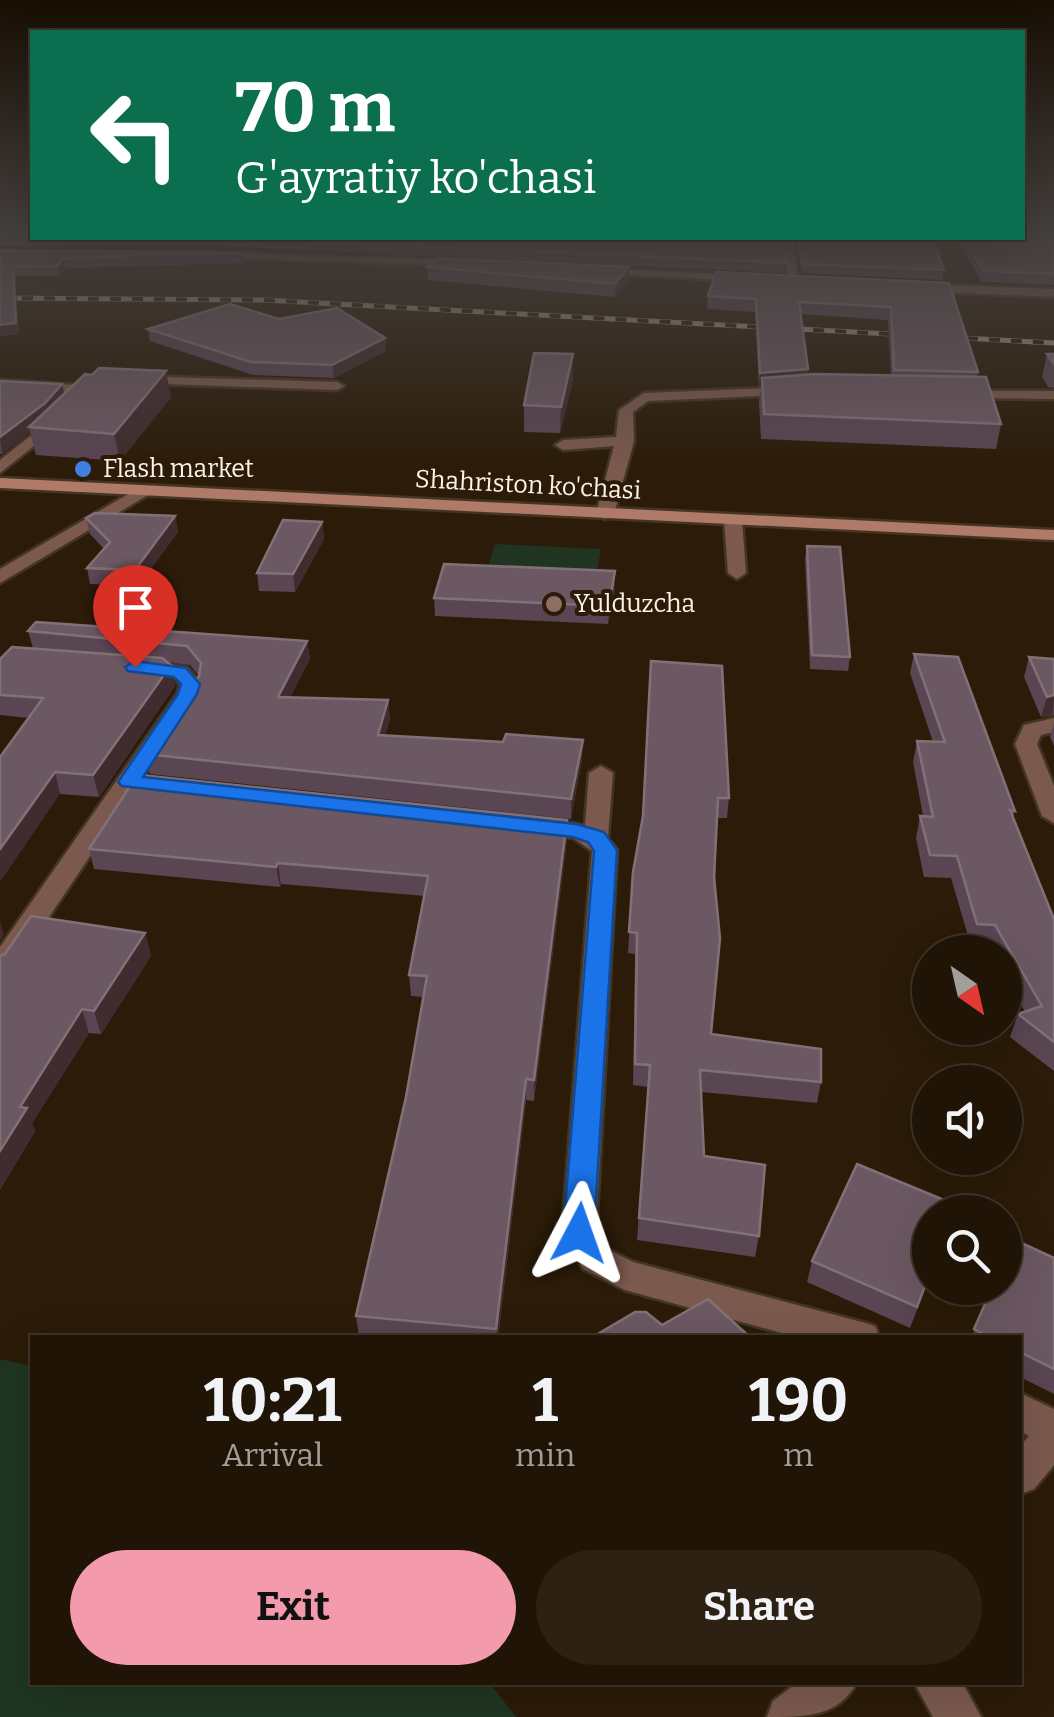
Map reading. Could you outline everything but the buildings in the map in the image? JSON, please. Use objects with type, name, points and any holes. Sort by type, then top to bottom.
[{"type":"main road","name":"Shahriston ko'chasi","points":[[0,484],[1054,535]]},
{"type":"street","points":[[0,468],[106,378]]},
{"type":"street","points":[[125,379],[337,386]]},
{"type":"street","points":[[0,384],[90,390]]},
{"type":"street","points":[[605,514],[626,441],[626,410],[644,397],[726,397],[812,390]]},
{"type":"street","points":[[940,393],[1054,395]]},
{"type":"street","points":[[564,445],[626,441]]},
{"type":"street","points":[[0,577],[142,490]]},
{"type":"street","points":[[733,520],[737,573]]},
{"type":"street","points":[[0,968],[188,694],[190,684],[180,672],[112,665]]},
{"type":"street","points":[[1043,728],[1026,744],[1054,816]]},
{"type":"street","points":[[596,837],[602,774]]},
{"type":"street","points":[[129,782],[168,786]]},
{"type":"street","points":[[498,822],[576,830],[596,837],[605,850],[579,1233],[595,1260],[625,1275],[851,1335]]},
{"type":"street","points":[[1022,1412],[1054,1433],[1022,1473]]},
{"type":"street","points":[[790,1717],[831,1685]]},
{"type":"street","points":[[938,1685],[959,1717]]},
{"type":"green space","points":[[495,544],[601,549],[597,571],[488,567]]},
{"type":"green space","points":[[0,1359],[30,1366],[30,1685],[492,1685],[516,1717],[0,1717]]},
{"type":"railway","points":[[487,312],[1054,343]]},
{"type":"place","name":"Flash market","points":[[83,469]]},
{"type":"place","name":"Yulduzcha","points":[[554,604]]},
{"type":"route","points":[[135,667],[180,672],[190,684],[188,694],[129,782],[576,830],[596,837],[605,850],[579,1233]]}]
